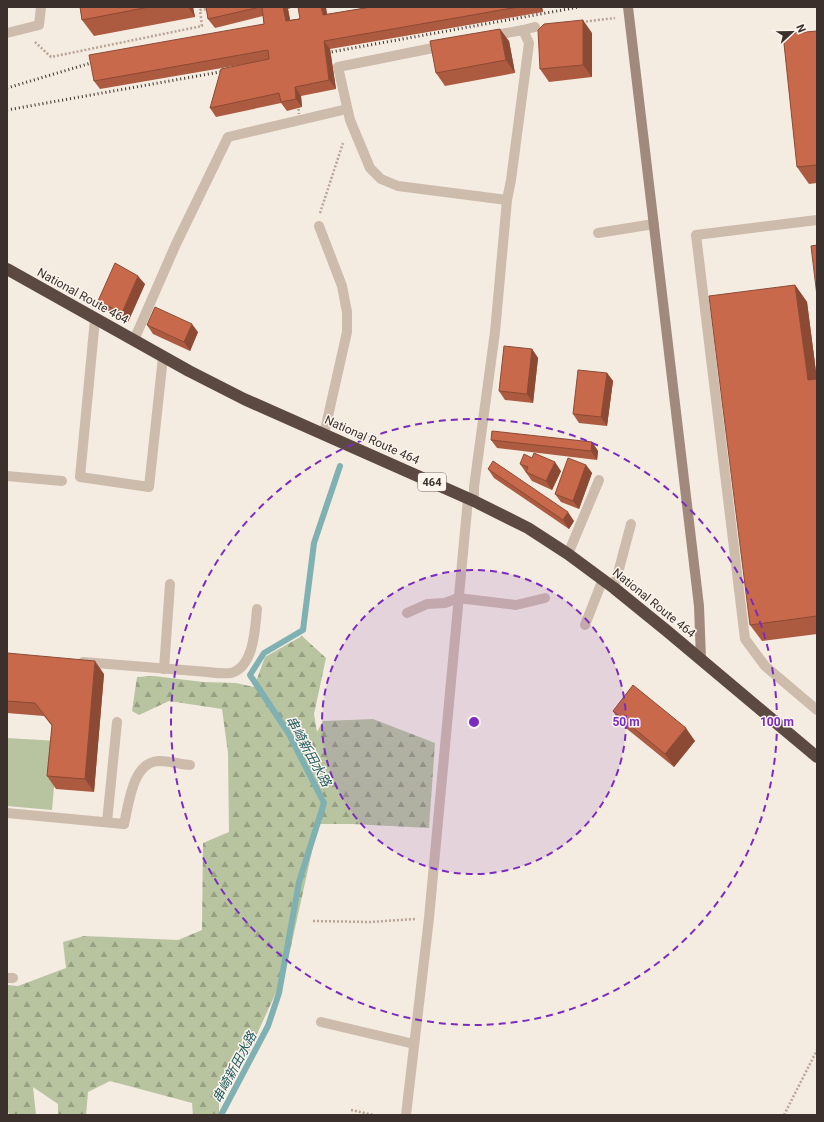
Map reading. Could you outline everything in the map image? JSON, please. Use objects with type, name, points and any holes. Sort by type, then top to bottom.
[{"type":"highway","name":"National Route 464","points":[[7,269],[163,357],[244,399],[471,500],[528,528],[603,579],[817,757]]},
{"type":"street","points":[[7,32],[39,25],[41,7]]},
{"type":"street","points":[[629,12],[699,606],[701,659]]},
{"type":"street","points":[[478,39],[535,27]]},
{"type":"street","points":[[406,1115],[429,918],[458,598],[495,332],[507,200],[529,43],[523,30]]},
{"type":"street","points":[[456,43],[338,67],[350,120],[370,168],[381,178],[398,186],[507,200]]},
{"type":"street","points":[[134,340],[176,244],[228,137],[347,108]]},
{"type":"street","points":[[817,220],[696,235],[745,639],[765,666],[817,710]]},
{"type":"street","points":[[598,233],[654,224]]},
{"type":"street","points":[[319,226],[342,286],[347,312],[347,332],[324,434]]},
{"type":"street","points":[[95,319],[80,477],[149,487],[163,357]]},
{"type":"street","points":[[7,476],[62,481]]},
{"type":"street","points":[[568,554],[599,480]]},
{"type":"street","points":[[614,588],[631,524]]},
{"type":"street","points":[[585,625],[603,579]]},
{"type":"street","points":[[164,668],[170,584]]},
{"type":"street","points":[[407,613],[427,604],[445,603],[458,598],[516,606],[545,598]]},
{"type":"street","points":[[70,660],[224,674],[232,672],[240,668],[248,658],[254,642],[257,609]]},
{"type":"street","points":[[107,822],[117,722]]},
{"type":"street","points":[[7,813],[124,824],[135,780],[141,769],[150,763],[159,761],[190,765]]},
{"type":"street","points":[[321,1022],[414,1044]]},
{"type":"path","points":[[21,29],[51,57],[202,26],[200,10],[211,8]]},
{"type":"path","points":[[580,22],[629,12]]},
{"type":"path","points":[[296,98],[300,114]]},
{"type":"path","points":[[319,226],[319,216],[350,120]]},
{"type":"path","points":[[313,921],[370,922],[429,918]]},
{"type":"path","points":[[784,1115],[817,1050]]},
{"type":"path","points":[[351,1110],[374,1115]]},
{"type":"green space","points":[[302,636],[326,658],[314,714],[317,732],[323,721],[373,719],[435,743],[429,828],[352,824],[318,824],[288,960],[279,986],[245,1060],[219,1102],[219,1115],[193,1115],[192,1103],[110,1081],[88,1092],[86,1115],[58,1115],[58,1104],[33,1087],[36,1115],[10,1115],[7,1111],[7,985],[18,986],[66,968],[63,942],[84,936],[178,940],[202,930],[203,843],[229,832],[228,753],[222,709],[169,701],[139,715],[132,711],[137,677],[154,676],[203,682],[236,683],[254,687],[265,657]]},
{"type":"green space","points":[[7,738],[58,741],[52,810],[7,806]]},
{"type":"building","points":[[80,7],[149,7],[82,20]]},
{"type":"building","points":[[206,7],[260,7],[208,19]]},
{"type":"building","points":[[262,7],[283,7],[286,21],[300,19],[298,7],[321,7],[323,15],[371,7],[518,7],[324,41],[329,80],[295,87],[296,99],[281,102],[279,93],[210,108],[221,69],[269,59],[268,50],[94,81],[89,55],[264,24]]},
{"type":"building","points":[[583,20],[583,65],[540,69],[538,30],[544,24]]},
{"type":"building","points":[[500,29],[506,60],[436,73],[430,41]]},
{"type":"building","points":[[817,31],[817,165],[797,167],[783,34]]},
{"type":"building","points":[[817,245],[817,296],[811,246]]},
{"type":"building","points":[[115,263],[138,276],[122,313],[98,301]]},
{"type":"building","points":[[795,285],[808,380],[817,379],[817,616],[750,625],[709,296]]},
{"type":"building","points":[[155,307],[192,324],[184,342],[147,325]]},
{"type":"building","points":[[504,346],[532,349],[527,394],[499,391]]},
{"type":"building","points":[[578,370],[607,373],[601,417],[573,414]]},
{"type":"building","points":[[492,431],[592,442],[591,451],[491,440]]},
{"type":"building","points":[[534,453],[555,462],[546,481],[526,472],[528,467],[520,464],[524,454],[532,458]]},
{"type":"building","points":[[568,458],[586,465],[573,501],[555,494]]},
{"type":"building","points":[[493,461],[568,512],[563,520],[488,469]]},
{"type":"building","points":[[7,653],[95,661],[85,779],[47,776],[52,725],[35,703],[7,701]]},
{"type":"building","points":[[633,685],[686,728],[665,754],[613,711]]},
{"type":"waterway","name":"串崎新田水路","points":[[221,1115],[268,1026],[279,993],[299,882],[324,803],[289,734],[250,675],[264,653],[303,630],[314,543],[340,466]]},
{"type":"railway","points":[[320,54],[579,7]]},
{"type":"railway","points":[[7,88],[101,60]]},
{"type":"railway","points":[[7,110],[231,70]]}]
